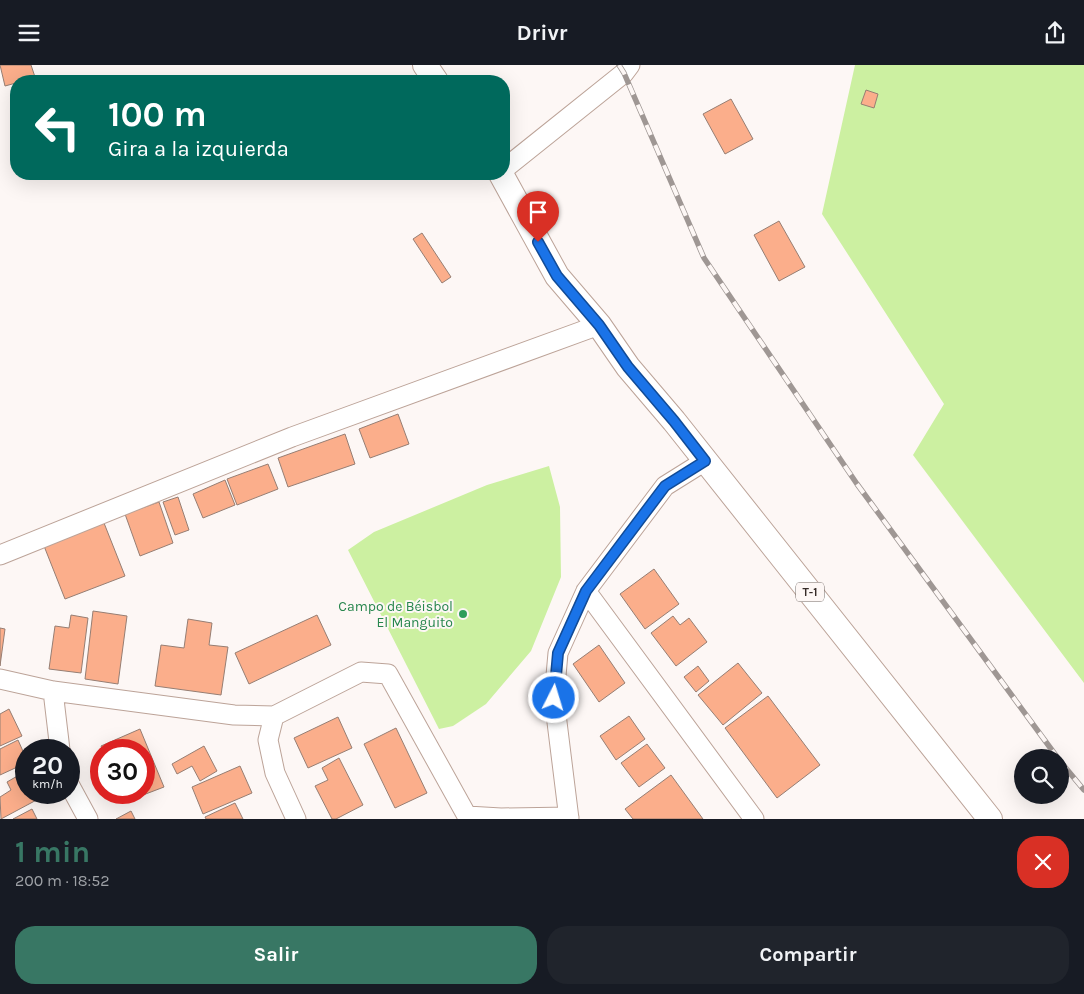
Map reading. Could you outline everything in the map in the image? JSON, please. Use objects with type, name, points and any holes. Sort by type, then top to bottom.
[{"type":"main road","name":"T-1","points":[[503,180],[557,276],[599,325],[628,367],[674,421],[990,819]]},
{"type":"street","points":[[510,164],[624,73],[630,65]]},
{"type":"street","points":[[0,555],[292,437],[599,325]]},
{"type":"street","points":[[0,679],[53,691],[234,715],[274,716],[360,671],[388,674],[467,817],[569,818],[554,698],[558,653],[586,591],[665,486],[705,461]]},
{"type":"street","points":[[586,591],[754,819]]},
{"type":"street","points":[[53,691],[59,739]]},
{"type":"street","points":[[274,716],[268,740],[276,773],[296,819]]},
{"type":"street","points":[[80,804],[88,819]]},
{"type":"green space","points":[[855,65],[1084,65],[1084,683],[913,455],[944,404],[822,214]]},
{"type":"green space","name":"Campo de Béisbol El Manguito","points":[[549,466],[560,507],[561,577],[531,651],[486,704],[453,726],[439,729],[348,550],[374,532],[487,485]]},
{"type":"building","points":[[0,65],[31,65],[34,75],[10,75],[10,85],[5,86]]},
{"type":"building","points":[[866,90],[878,94],[874,108],[861,104]]},
{"type":"building","points":[[731,99],[753,139],[725,154],[703,114]]},
{"type":"building","points":[[779,221],[805,267],[779,281],[754,235]]},
{"type":"building","points":[[422,233],[451,277],[442,283],[413,239]]},
{"type":"building","points":[[398,414],[409,444],[370,458],[359,429]]},
{"type":"building","points":[[345,434],[355,464],[288,487],[278,458]]},
{"type":"building","points":[[268,464],[278,489],[237,505],[227,479]]},
{"type":"building","points":[[225,480],[235,505],[203,518],[193,494]]},
{"type":"building","points":[[178,497],[189,530],[175,535],[163,502]]},
{"type":"building","points":[[159,502],[173,543],[140,556],[125,514]]},
{"type":"building","points":[[104,523],[125,576],[65,599],[44,546]]},
{"type":"building","points":[[654,569],[679,604],[645,629],[620,594]]},
{"type":"building","points":[[93,611],[127,616],[118,684],[85,679]]},
{"type":"building","points":[[71,615],[88,618],[81,673],[49,669],[55,626],[69,628]]},
{"type":"building","points":[[317,615],[331,645],[249,684],[235,653]]},
{"type":"building","points":[[673,616],[680,625],[689,618],[707,642],[676,666],[651,633]]},
{"type":"building","points":[[188,619],[212,623],[209,645],[228,647],[221,695],[155,686],[161,645],[184,648]]},
{"type":"building","points":[[0,628],[5,629],[0,666]]},
{"type":"building","points":[[599,645],[625,683],[599,702],[573,664]]},
{"type":"building","points":[[738,663],[762,693],[723,725],[698,695]]},
{"type":"building","points":[[698,666],[709,681],[696,692],[684,677]]},
{"type":"building","points":[[768,696],[820,765],[777,798],[725,728]]},
{"type":"building","points":[[9,709],[22,736],[0,746],[0,714]]},
{"type":"building","points":[[629,716],[645,739],[616,760],[600,736]]},
{"type":"building","points":[[338,717],[352,748],[308,768],[294,738]]},
{"type":"building","points":[[396,728],[427,793],[395,808],[364,744]]},
{"type":"building","points":[[140,729],[144,739],[117,739]]},
{"type":"building","points":[[15,742],[15,768],[0,775],[0,749]]},
{"type":"building","points":[[647,744],[665,768],[639,787],[621,763]]},
{"type":"building","points":[[204,746],[217,771],[200,781],[192,766],[177,774],[172,764]]},
{"type":"building","points":[[339,758],[363,805],[336,819],[332,819],[315,786],[328,780],[322,768]]},
{"type":"building","points":[[155,765],[164,787],[155,790]]},
{"type":"building","points":[[240,766],[252,793],[203,814],[192,787]]},
{"type":"building","points":[[671,775],[703,819],[633,819],[625,809]]},
{"type":"building","points":[[15,777],[15,804],[29,804],[1,819],[0,797],[11,790],[7,782]]},
{"type":"building","points":[[235,803],[243,819],[206,819],[205,817]]},
{"type":"building","points":[[32,809],[37,819],[13,819]]},
{"type":"building","points":[[131,811],[135,819],[116,819]]},
{"type":"railway","points":[[619,65],[704,258],[857,484],[1051,749]]},
{"type":"railway","points":[[1069,772],[1084,790]]},
{"type":"place","name":"Campo de Béisbol El Manguito","points":[[463,614]]},
{"type":"route","points":[[538,242],[557,276],[599,325],[628,367],[705,461],[665,486],[586,591],[558,653],[554,698]]}]
